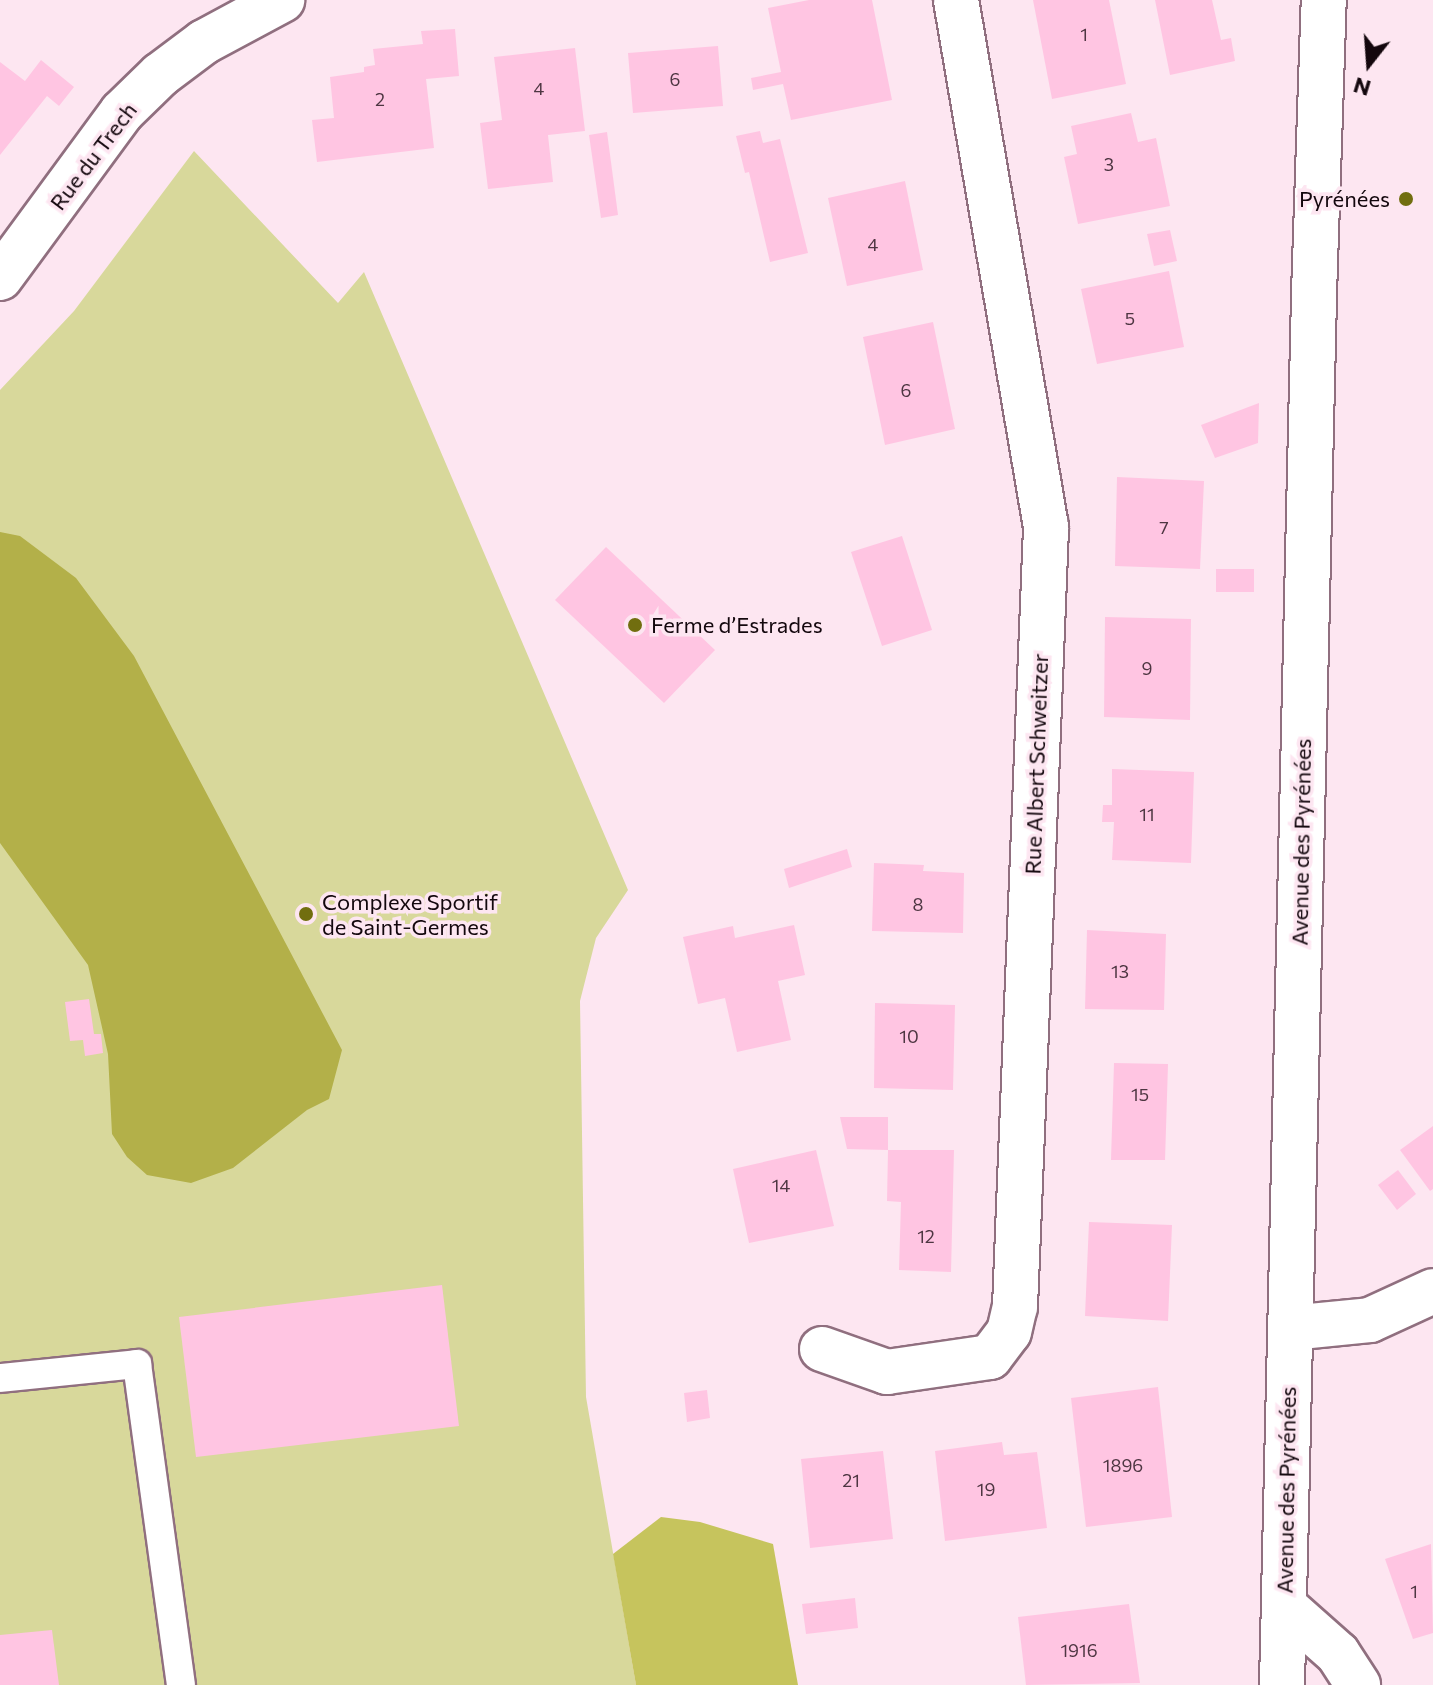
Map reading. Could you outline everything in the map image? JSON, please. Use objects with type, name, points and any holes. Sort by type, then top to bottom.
[{"type":"street","name":"Rue du Trech","points":[[0,278],[122,112],[160,75],[204,42],[282,0]]},
{"type":"street","name":"Rue Albert Schweitzer","points":[[822,1349],[887,1372],[990,1357],[1009,1332],[1015,1307],[1046,527],[956,0]]},
{"type":"street","name":"Avenue des Pyrénées","points":[[1282,1685],[1312,340],[1324,0]]},
{"type":"street","points":[[1290,1328],[1370,1320],[1433,1291]]},
{"type":"street","points":[[1284,1606],[1338,1654],[1358,1685]]},
{"type":"lane","points":[[0,1378],[137,1364],[181,1685]]},
{"type":"green space","name":"Complexe Sportif de Saint-Germes","points":[[194,151],[338,303],[364,272],[628,890],[596,938],[580,1001],[586,1397],[636,1685],[0,1685],[0,390],[74,311]]},
{"type":"shaded area","points":[[0,532],[20,536],[76,578],[134,656],[342,1050],[329,1099],[307,1110],[233,1168],[191,1183],[147,1175],[127,1157],[112,1134],[108,1054],[88,965],[0,843]]},
{"type":"shaded area","points":[[661,1517],[700,1522],[773,1544],[798,1685],[636,1685],[613,1554]]},
{"type":"building","points":[[809,0],[872,0],[892,100],[791,120],[783,84],[753,90],[751,78],[781,72],[768,8]]},
{"type":"building","points":[[1033,0],[1109,0],[1126,84],[1052,99]]},
{"type":"building","points":[[1155,0],[1212,0],[1221,40],[1231,38],[1235,61],[1170,75]]},
{"type":"building","points":[[455,29],[459,76],[426,79],[434,148],[317,162],[312,120],[334,118],[330,77],[364,72],[364,67],[375,65],[373,49],[423,44],[421,31]]},
{"type":"building","points":[[718,46],[723,106],[633,113],[628,53]]},
{"type":"building","points":[[575,48],[585,131],[548,135],[553,182],[488,189],[480,123],[502,120],[494,57]]},
{"type":"building","points":[[41,60],[74,87],[59,106],[47,96],[0,155],[0,62],[25,81]]},
{"type":"building","points":[[1131,113],[1138,142],[1156,138],[1170,206],[1078,224],[1064,157],[1077,154],[1071,126]]},
{"type":"building","points":[[760,131],[763,143],[780,139],[808,253],[770,262],[749,172],[745,173],[736,136]]},
{"type":"building","points":[[607,132],[618,215],[601,218],[589,135]]},
{"type":"building","points":[[905,181],[923,270],[847,286],[828,198]]},
{"type":"building","points":[[1170,230],[1177,261],[1154,266],[1147,234]]},
{"type":"building","points":[[1169,271],[1184,347],[1097,364],[1081,289]]},
{"type":"building","points":[[933,322],[955,429],[885,445],[863,337]]},
{"type":"building","points":[[1259,403],[1258,443],[1215,458],[1201,425]]},
{"type":"building","points":[[1117,477],[1204,481],[1200,569],[1115,566]]},
{"type":"building","points":[[902,536],[932,630],[882,646],[851,552]]},
{"type":"building","name":"Ferme d’Estrades","points":[[606,547],[715,650],[664,703],[555,600]]},
{"type":"building","points":[[1216,569],[1254,569],[1254,592],[1216,592]]},
{"type":"building","points":[[1105,617],[1191,619],[1190,720],[1104,717]]},
{"type":"building","points":[[1112,769],[1194,772],[1191,863],[1112,860],[1114,822],[1102,822],[1103,805],[1112,805]]},
{"type":"building","points":[[847,849],[852,867],[789,888],[784,869]]},
{"type":"building","points":[[874,863],[924,865],[923,871],[964,873],[963,933],[872,931]]},
{"type":"building","points":[[794,925],[805,975],[778,981],[791,1040],[737,1052],[725,998],[698,1004],[683,937],[733,926],[735,938]]},
{"type":"building","points":[[1087,930],[1166,934],[1164,1010],[1085,1009]]},
{"type":"building","points":[[89,999],[94,1034],[101,1034],[103,1053],[85,1056],[83,1040],[70,1041],[65,1002]]},
{"type":"building","points":[[875,1003],[955,1005],[953,1090],[874,1088]]},
{"type":"building","points":[[1114,1063],[1168,1064],[1165,1160],[1111,1160]]},
{"type":"building","points":[[840,1117],[888,1117],[888,1150],[847,1149]]},
{"type":"building","points":[[1433,1126],[1433,1189],[1430,1191],[1400,1150]]},
{"type":"building","points":[[816,1150],[834,1226],[749,1243],[733,1169]]},
{"type":"building","points":[[888,1150],[954,1150],[951,1272],[899,1270],[901,1202],[887,1201]]},
{"type":"building","points":[[1398,1170],[1416,1194],[1397,1210],[1378,1185]]},
{"type":"building","points":[[1089,1222],[1172,1225],[1168,1321],[1085,1316]]},
{"type":"building","points":[[442,1285],[459,1426],[196,1457],[179,1317]]},
{"type":"building","points":[[1158,1387],[1172,1517],[1086,1527],[1071,1398]]},
{"type":"building","points":[[707,1390],[710,1418],[687,1422],[684,1393]]},
{"type":"building","points":[[1002,1442],[1004,1455],[1037,1452],[1047,1528],[945,1541],[935,1451]]},
{"type":"building","points":[[883,1451],[893,1539],[810,1548],[801,1459]]},
{"type":"building","points":[[1431,1544],[1433,1633],[1413,1639],[1385,1559]]},
{"type":"building","points":[[855,1598],[858,1628],[806,1634],[802,1604]]},
{"type":"building","points":[[1129,1604],[1140,1683],[1026,1685],[1018,1617]]},
{"type":"building","points":[[52,1630],[59,1685],[0,1685],[0,1635]]},
{"type":"place","name":"Pyrénées","points":[[1406,199]]},
{"type":"place","name":"Ferme d’Estrades","points":[[635,625]]},
{"type":"place","name":"Complexe Sportif de Saint-Germes","points":[[306,914]]}]
